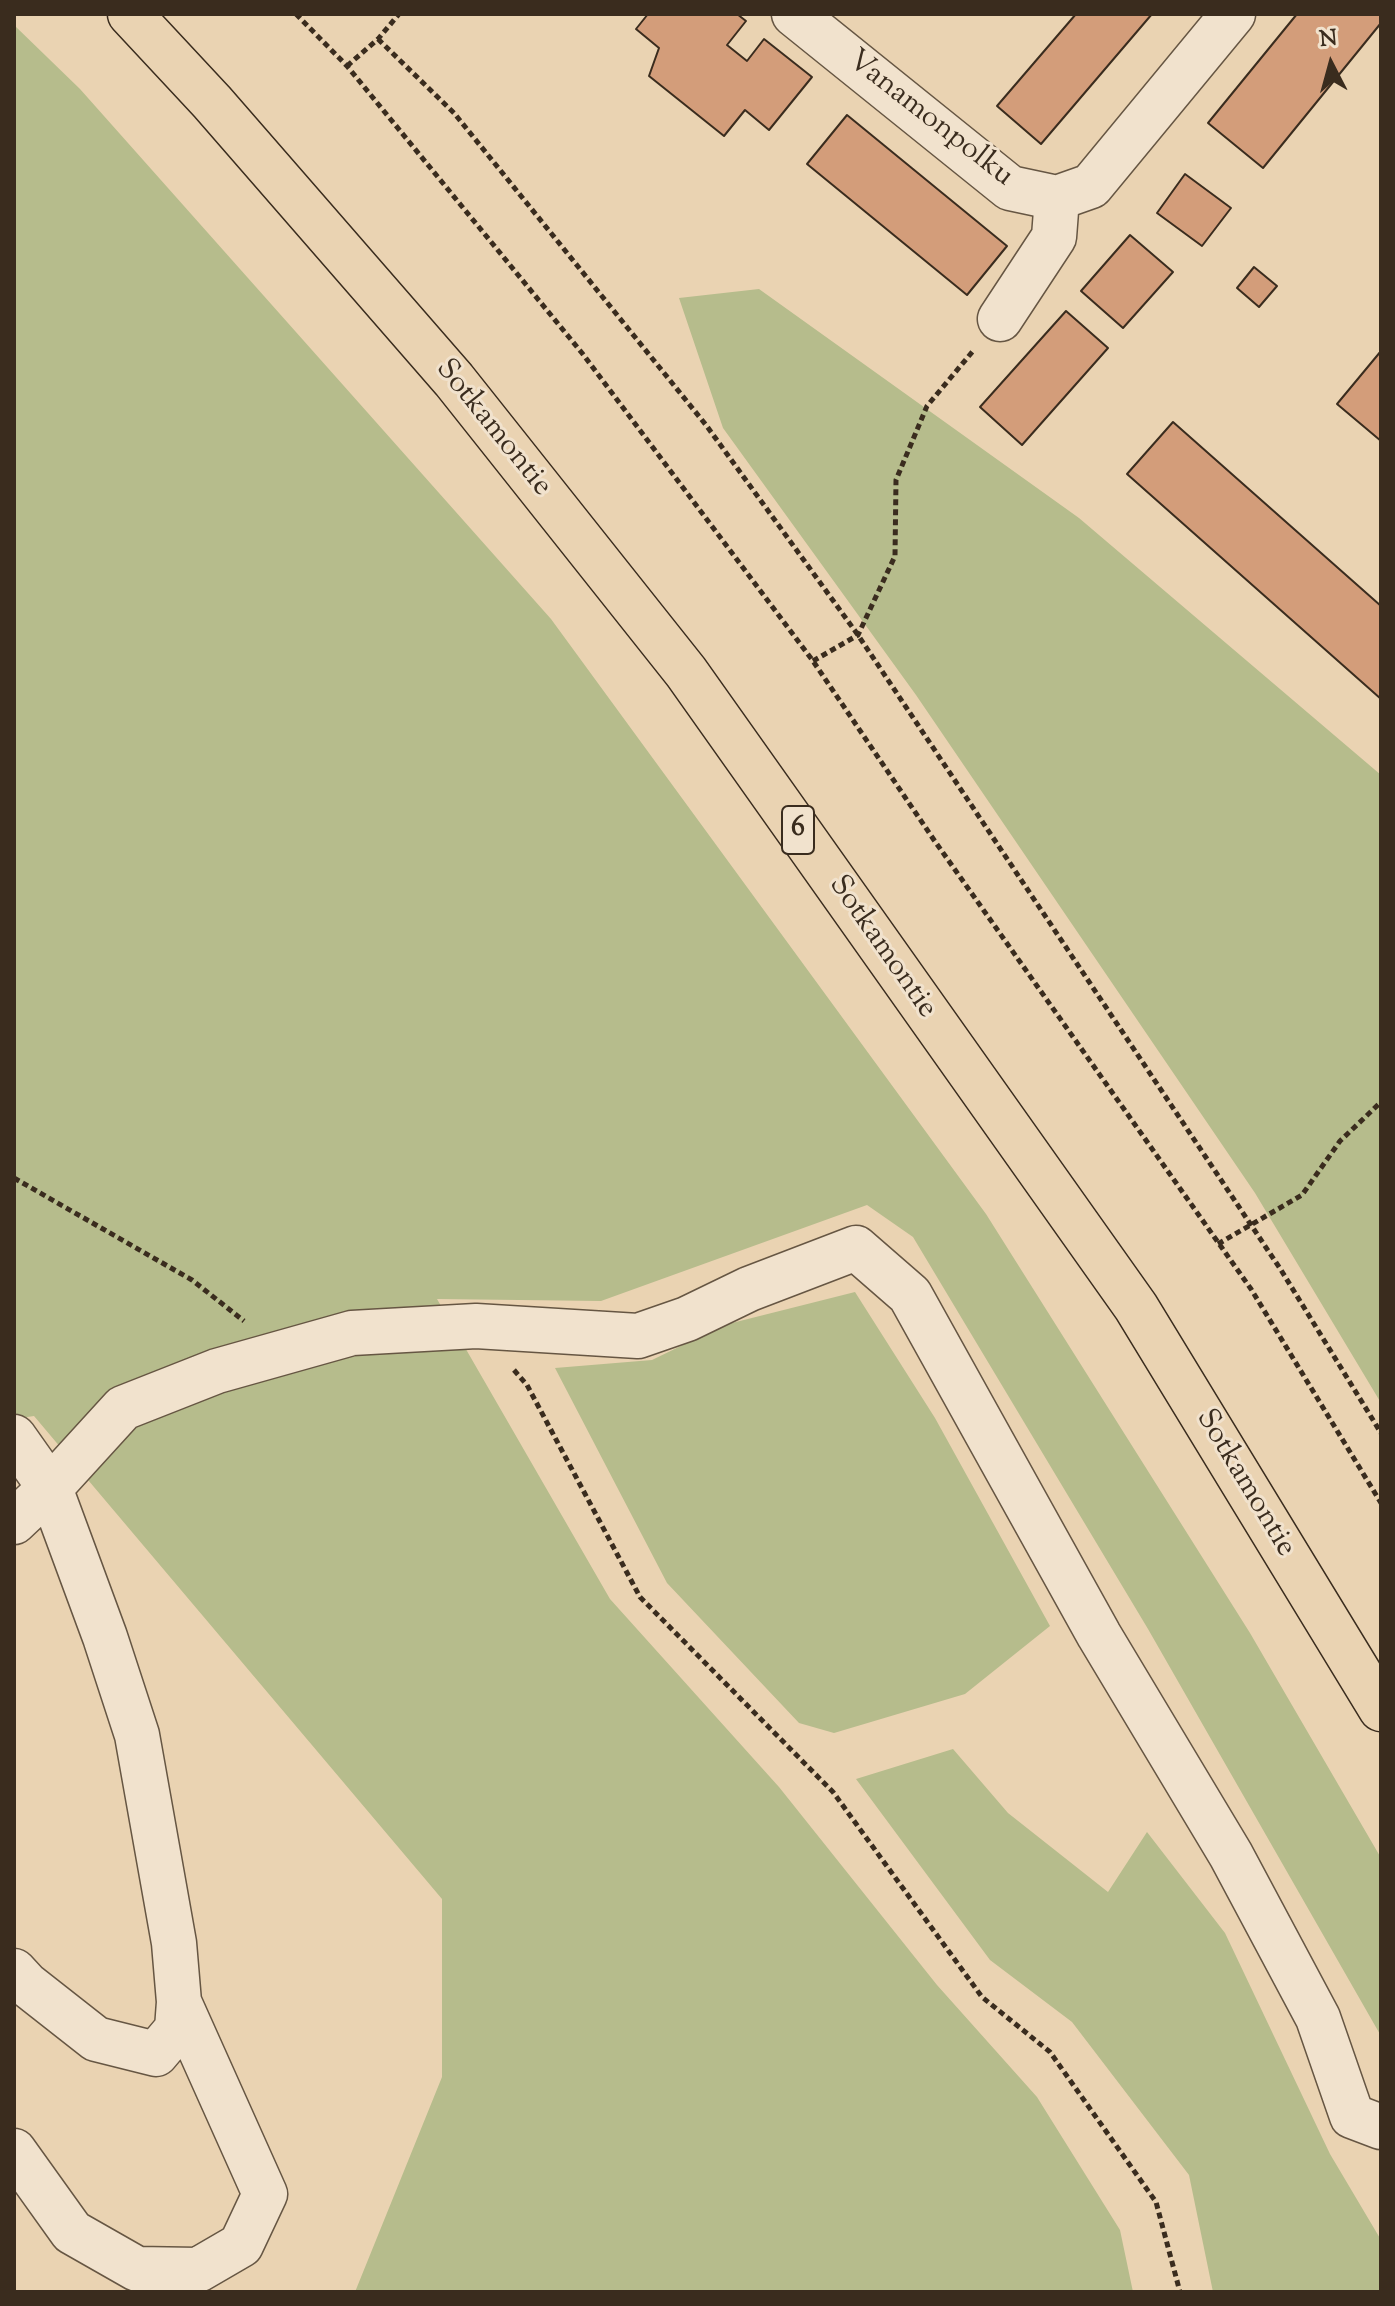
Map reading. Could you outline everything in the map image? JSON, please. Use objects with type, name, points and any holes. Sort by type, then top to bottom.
[{"type":"highway","name":"Sotkamontie","points":[[130,14],[212,102],[454,380],[686,672],[1136,1307],[1381,1709]]},
{"type":"street","name":"Vanamonpolku","points":[[794,14],[1010,188],[1057,198]]},
{"type":"street","points":[[1000,319],[1054,237],[1057,198],[1091,186],[1233,14]]},
{"type":"street","points":[[14,1522],[50,1488],[123,1408],[217,1371],[352,1333],[476,1326],[638,1336],[687,1319],[749,1289],[856,1248],[910,1295],[1099,1635],[1231,1855],[1318,2018],[1352,2116],[1381,2127]]},
{"type":"street","points":[[14,1437],[50,1488],[137,1735],[171,1927],[179,2002],[177,2029],[156,2054],[96,2039],[14,1971]]},
{"type":"street","points":[[14,2151],[72,2232],[137,2269],[198,2270],[241,2245],[265,2194],[179,2002]]},
{"type":"path","points":[[296,14],[347,66],[582,353],[813,661],[934,840],[1251,1289],[1381,1503]]},
{"type":"path","points":[[347,66],[378,39],[399,14]]},
{"type":"path","points":[[378,39],[454,113],[706,425],[858,635],[1252,1226],[1381,1433]]},
{"type":"path","points":[[813,661],[858,635],[895,556],[896,480],[927,406],[1000,319]]},
{"type":"path","points":[[1218,1244],[1302,1195],[1340,1141],[1381,1102]]},
{"type":"path","points":[[14,1178],[192,1280],[246,1323],[277,1353]]},
{"type":"path","points":[[476,1326],[527,1385],[640,1597],[833,1792],[982,1997],[1050,2052],[1156,2202],[1180,2292]]},
{"type":"green space","points":[[14,25],[80,89],[551,619],[986,1214],[1250,1633],[1381,1858],[1381,2036],[1148,1629],[913,1237],[867,1205],[601,1301],[437,1299],[610,1599],[779,1787],[937,1985],[1037,2097],[1120,2230],[1133,2292],[355,2292],[442,2077],[442,1899],[34,1416],[14,1419]]},
{"type":"green space","points":[[759,289],[1079,518],[1381,775],[1381,1403],[1255,1193],[916,695],[723,428],[679,298]]},
{"type":"green space","points":[[855,1292],[935,1418],[1050,1626],[965,1694],[834,1733],[799,1723],[667,1583],[555,1368],[652,1360],[724,1325]]},
{"type":"green space","points":[[953,1749],[1008,1813],[1108,1892],[1147,1832],[1225,1933],[1330,2154],[1381,2240],[1381,2292],[1213,2292],[1189,2175],[1072,2022],[990,1960],[856,1779]]},
{"type":"building","points":[[648,14],[737,14],[746,21],[727,45],[747,61],[764,39],[812,77],[769,130],[745,110],[724,136],[649,76],[659,48],[636,29]]},
{"type":"building","points":[[1076,14],[1152,14],[1041,144],[997,106]]},
{"type":"building","points":[[1297,14],[1381,14],[1381,23],[1263,168],[1208,123]]},
{"type":"building","points":[[847,115],[1007,246],[967,295],[807,164]]},
{"type":"building","points":[[1185,174],[1231,208],[1202,246],[1157,213]]},
{"type":"building","points":[[1130,235],[1173,272],[1123,328],[1081,291]]},
{"type":"building","points":[[1254,267],[1277,286],[1259,307],[1237,288]]},
{"type":"building","points":[[1066,311],[1108,348],[1022,445],[980,407]]},
{"type":"building","points":[[1381,351],[1381,441],[1337,404]]},
{"type":"building","points":[[1173,422],[1381,606],[1381,699],[1127,474]]}]
